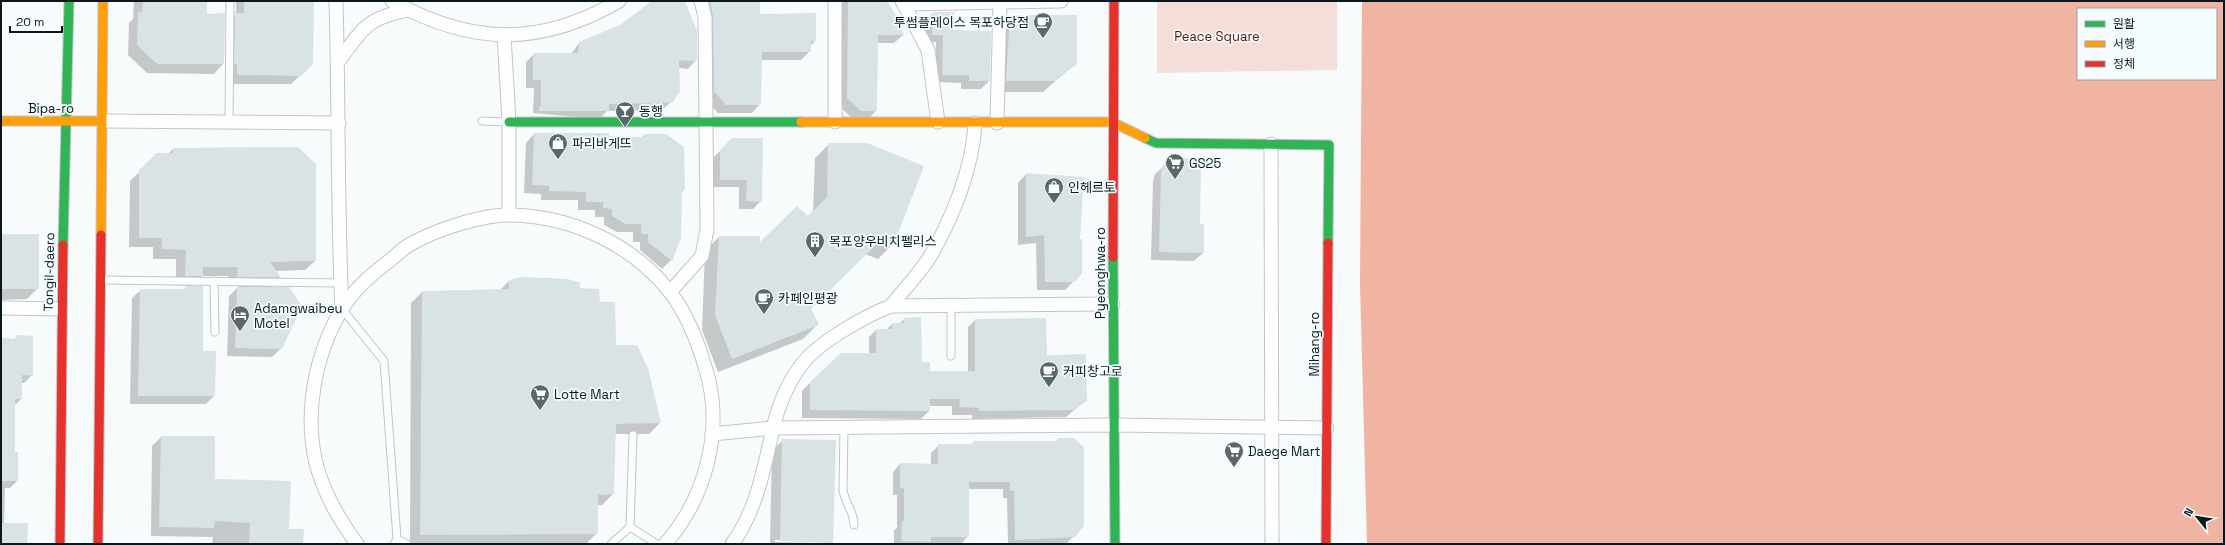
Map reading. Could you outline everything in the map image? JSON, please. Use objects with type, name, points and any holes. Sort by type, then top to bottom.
[{"type":"street","name":"Tongil-daero","points":[[60,544],[61,309],[69,1]]},
{"type":"street","points":[[98,544],[103,1]]},
{"type":"street","points":[[336,1],[342,309]]},
{"type":"street","points":[[392,1],[408,10],[445,26],[474,33],[504,35],[536,33],[568,26],[598,14],[619,1]]},
{"type":"street","points":[[670,292],[702,256],[707,229],[704,122],[704,17],[701,1]]},
{"type":"street","points":[[835,1],[835,122]]},
{"type":"street","points":[[938,122],[928,50],[909,2],[1061,1]]},
{"type":"street","name":"Pyeonghwa-ro","points":[[1114,1],[1112,122],[1115,544]]},
{"type":"street","points":[[997,123],[1000,2]]},
{"type":"street","points":[[338,62],[366,25],[379,17],[408,10]]},
{"type":"street","points":[[504,35],[509,122],[509,215]]},
{"type":"street","name":"Bipa-ro","points":[[1,121],[101,121]]},
{"type":"street","points":[[101,121],[339,123]]},
{"type":"street","points":[[509,122],[1112,122],[1156,143],[1271,144],[1272,544]]},
{"type":"street","points":[[891,306],[930,256],[947,224],[960,193],[974,137],[975,123]]},
{"type":"street","name":"Mihang-ro","points":[[1271,144],[1329,144],[1326,544]]},
{"type":"street","points":[[357,544],[335,512],[317,464],[311,424],[313,393],[322,353],[342,309],[370,275],[410,244],[456,224],[509,215],[553,220],[597,234],[637,259],[670,292],[696,335],[711,384],[712,434],[707,467],[696,498],[680,527],[665,544]]},
{"type":"street","points":[[732,544],[744,527],[761,485],[773,428],[783,398],[802,363],[826,342],[874,312],[891,306],[1113,304]]},
{"type":"street","points":[[1,308],[61,309]]},
{"type":"street","points":[[712,434],[773,428],[1114,425],[1327,428]]},
{"type":"lane","points":[[229,122],[230,1]]},
{"type":"lane","points":[[482,121],[509,122]]},
{"type":"lane","points":[[100,280],[341,283]]},
{"type":"lane","points":[[214,281],[215,332]]},
{"type":"lane","points":[[951,306],[951,356]]},
{"type":"lane","points":[[342,309],[384,361],[395,541],[407,544]]},
{"type":"lane","points":[[844,428],[843,490],[844,498],[854,517],[854,525]]},
{"type":"lane","points":[[611,544],[630,527],[633,435]]},
{"type":"lane","points":[[630,527],[657,544]]},
{"type":"green space","name":"Peace Square","points":[[1157,1],[1337,1],[1337,70],[1157,73]]},
{"type":"shaded area","points":[[1362,1],[2224,1],[2224,544],[1367,544],[1360,283]]},
{"type":"building","points":[[143,1],[207,1],[207,14],[225,13],[224,64],[157,64],[137,45],[138,12],[142,13]]},
{"type":"building","points":[[244,1],[314,1],[313,64],[301,76],[237,75],[237,64],[234,64],[235,13],[244,13]]},
{"type":"building","points":[[652,1],[685,1],[697,31],[697,61],[679,60],[680,91],[672,103],[609,104],[609,111],[539,111],[539,106],[541,106],[541,80],[533,80],[533,53],[578,53],[579,42],[620,25]]},
{"type":"building","points":[[710,1],[760,1],[760,14],[816,13],[816,41],[811,41],[811,52],[762,52],[761,105],[726,105],[714,91],[713,17]]},
{"type":"building","points":[[848,1],[887,1],[897,17],[904,35],[878,35],[877,111],[861,111],[847,98]]},
{"type":"building","points":[[933,12],[954,12],[954,30],[991,31],[990,81],[969,81],[969,75],[942,75],[943,35],[932,35]]},
{"type":"building","name":"투썸플레이스 목포하당점","points":[[1010,15],[1077,15],[1077,64],[1055,81],[1006,81]]},
{"type":"building","points":[[534,133],[609,133],[609,136],[644,137],[644,134],[666,134],[684,147],[685,190],[682,190],[681,238],[672,261],[648,242],[648,234],[641,234],[641,224],[626,224],[612,216],[612,209],[603,208],[603,202],[586,202],[586,192],[549,191],[549,186],[532,185]]},
{"type":"building","points":[[732,138],[763,138],[762,202],[746,201],[747,180],[720,180],[720,150]]},
{"type":"building","name":"목포양우비치펠리스","points":[[828,143],[867,143],[924,166],[893,246],[880,241],[811,309],[819,325],[732,359],[715,315],[719,236],[760,236],[760,242],[797,206],[808,216],[827,197]]},
{"type":"building","points":[[298,147],[316,164],[316,261],[270,262],[281,277],[237,277],[238,267],[203,267],[203,276],[185,276],[186,250],[162,249],[162,238],[139,238],[139,170],[157,153],[173,153],[173,148]]},
{"type":"building","points":[[1173,158],[1201,158],[1200,224],[1204,224],[1204,253],[1159,252],[1161,172],[1163,165]]},
{"type":"building","name":"인헤르토","points":[[1026,173],[1084,177],[1080,239],[1082,239],[1082,273],[1075,282],[1045,282],[1044,235],[1026,237]]},
{"type":"building","points":[[1,234],[39,234],[39,289],[1,289]]},
{"type":"building","name":"Lotte Mart","points":[[521,277],[567,279],[580,282],[580,288],[599,289],[600,302],[615,302],[616,345],[637,345],[648,368],[661,423],[616,424],[614,494],[598,495],[598,534],[420,535],[422,291],[509,289],[509,280]]},
{"type":"building","points":[[185,286],[203,286],[203,351],[216,351],[215,396],[138,396],[140,289],[185,289]]},
{"type":"building","points":[[237,287],[289,287],[302,306],[282,349],[235,348]]},
{"type":"building","points":[[921,317],[922,362],[930,362],[930,371],[975,371],[975,319],[1046,318],[1047,355],[1086,354],[1087,401],[1074,410],[979,411],[979,408],[959,407],[960,399],[930,399],[930,411],[810,410],[810,382],[841,353],[876,353],[876,329],[892,329],[892,323],[904,323],[904,318]]},
{"type":"building","points":[[16,335],[33,336],[33,376],[22,375],[22,399],[15,399],[15,452],[18,452],[18,481],[1,481],[1,338],[17,339]]},
{"type":"building","points":[[161,436],[215,436],[215,479],[291,481],[289,529],[304,529],[303,544],[249,544],[250,523],[215,521],[214,528],[159,527]]},
{"type":"building","points":[[1058,438],[1074,438],[1084,447],[1084,526],[1075,537],[1015,540],[1014,491],[1010,491],[1010,482],[969,482],[969,537],[931,537],[931,542],[901,541],[902,521],[904,521],[904,488],[900,488],[900,463],[938,464],[938,444],[974,444],[974,441],[1058,441]]},
{"type":"building","points":[[782,439],[836,440],[833,543],[780,541]]},
{"type":"building","points":[[1,523],[28,523],[27,544],[1,544]]},
{"type":"traffic: fast","points":[[63,245],[69,1]]},
{"type":"traffic: fast","points":[[509,122],[801,122]]},
{"type":"traffic: fast","points":[[1145,138],[1156,143],[1329,145],[1328,243]]},
{"type":"traffic: fast","points":[[1113,257],[1115,544]]},
{"type":"traffic: slow","points":[[101,235],[103,1]]},
{"type":"traffic: slow","points":[[1,121],[101,121]]},
{"type":"traffic: slow","points":[[801,122],[1112,122],[1145,138]]},
{"type":"traffic: jam","points":[[1113,257],[1114,1]]},
{"type":"traffic: jam","points":[[98,544],[101,235]]},
{"type":"traffic: jam","points":[[1326,544],[1328,243]]},
{"type":"traffic: jam","points":[[60,544],[63,245]]},
{"type":"place","name":"투썸플레이스 목포하당점","points":[[1043,39]]},
{"type":"place","name":"동행","points":[[625,128]]},
{"type":"place","name":"파리바게뜨","points":[[558,160]]},
{"type":"place","name":"GS25","points":[[1175,180]]},
{"type":"place","name":"인헤르토","points":[[1054,204]]},
{"type":"place","name":"목포양우비치펠리스","points":[[815,258]]},
{"type":"place","name":"카페인평광","points":[[764,315]]},
{"type":"place","name":"Adamgwaibeu Motel","points":[[240,332]]},
{"type":"place","name":"커피창고로","points":[[1049,388]]},
{"type":"place","name":"Lotte Mart","points":[[540,411]]},
{"type":"place","name":"Daege Mart","points":[[1234,468]]}]
